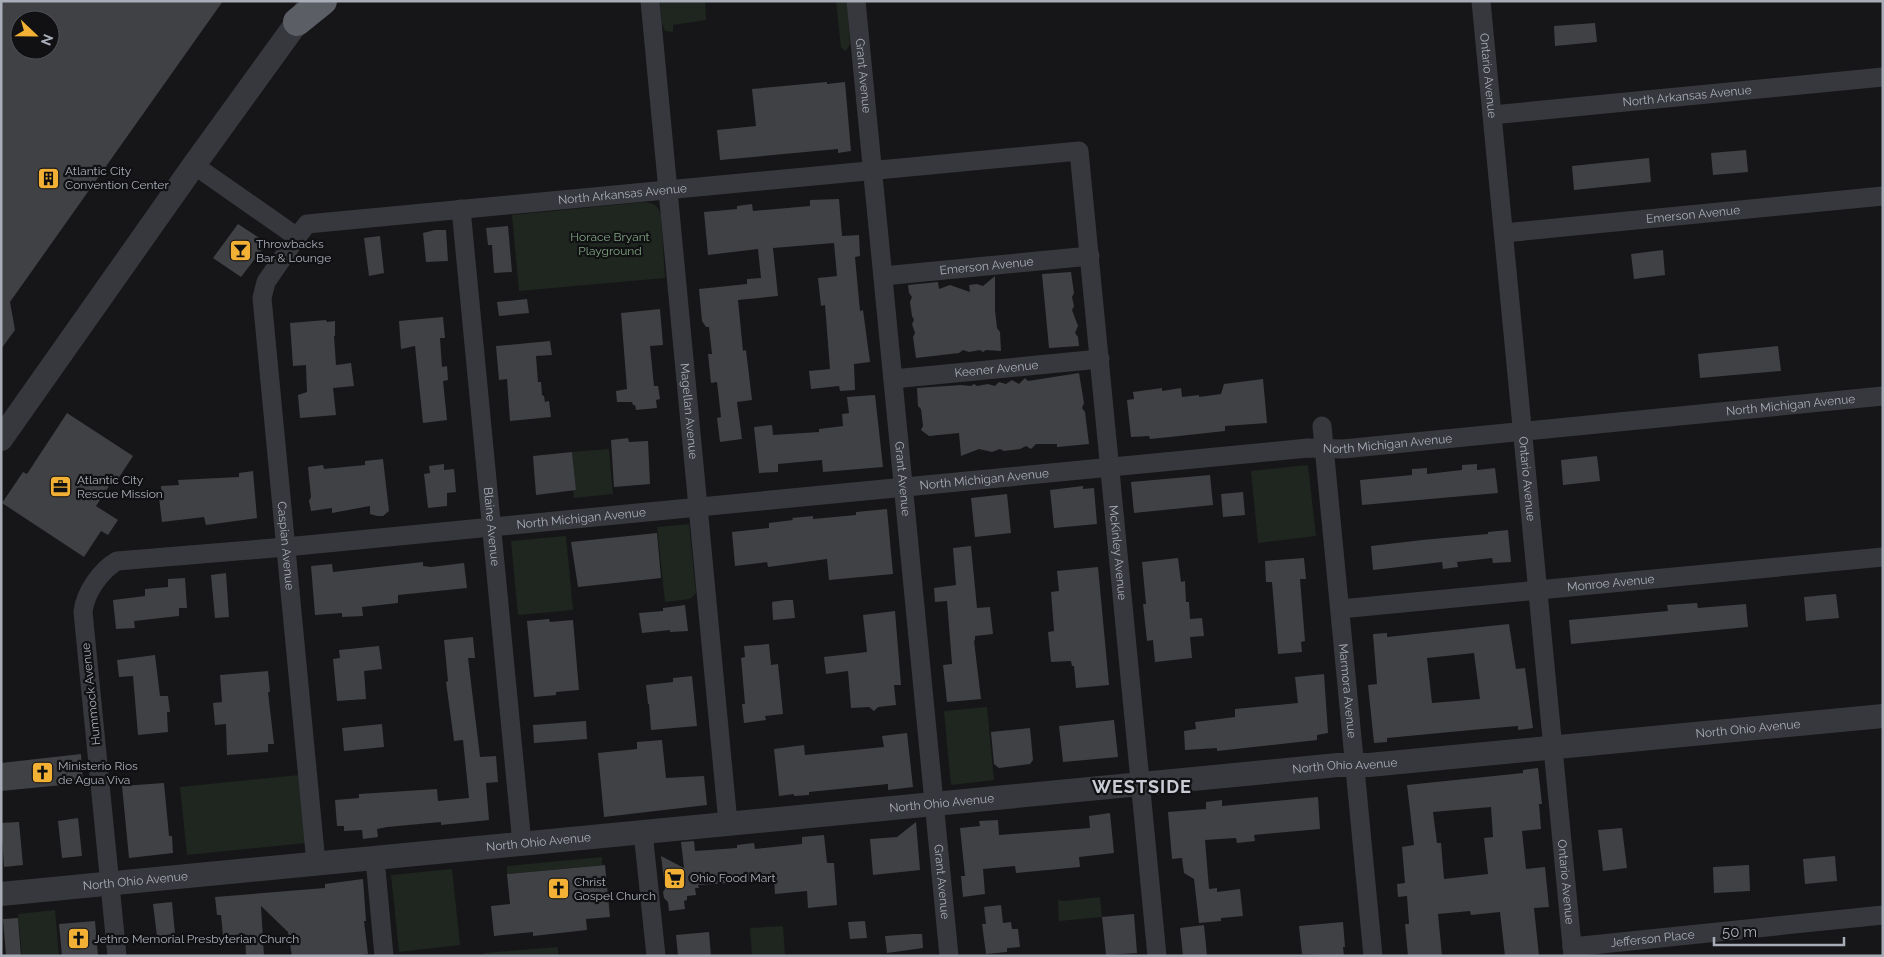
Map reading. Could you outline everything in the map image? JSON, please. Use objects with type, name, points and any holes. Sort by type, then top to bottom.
[{"type":"highway","points":[[305,12],[323,1]]},
{"type":"street","name":"Magellan Avenue","points":[[650,1],[728,823]]},
{"type":"street","name":"Grant Avenue","points":[[856,1],[949,956]]},
{"type":"street","name":"Ontario Avenue","points":[[1481,1],[1572,951]]},
{"type":"street","points":[[1,439],[194,165],[305,12]]},
{"type":"street","name":"North Arkansas Avenue","points":[[1492,114],[1883,77]]},
{"type":"street","name":"North Arkansas Avenue","points":[[297,238],[307,224],[1079,151]]},
{"type":"street","name":"McKinley Avenue","points":[[1079,151],[1157,956]]},
{"type":"street","points":[[194,165],[297,238]]},
{"type":"street","name":"Emerson Avenue","points":[[1504,233],[1883,196]]},
{"type":"street","name":"Blaine Avenue","points":[[461,210],[522,844]]},
{"type":"street","name":"Caspian Avenue","points":[[297,238],[266,282],[262,298],[316,864]]},
{"type":"street","name":"Emerson Avenue","points":[[883,276],[1090,256]]},
{"type":"street","name":"Keener Avenue","points":[[893,379],[1100,359]]},
{"type":"street","name":"North Michigan Avenue","points":[[95,584],[112,564],[123,560],[286,547],[1110,467],[1324,448],[1342,449],[1883,396]]},
{"type":"street","name":"Marmora Avenue","points":[[1322,426],[1373,956]]},
{"type":"street","name":"Monroe Avenue","points":[[1340,609],[1883,556]]},
{"type":"street","name":"Hummock Avenue","points":[[95,584],[86,597],[83,612],[117,956]]},
{"type":"street","name":"North Ohio Avenue","points":[[1,894],[1338,765],[1553,748],[1883,716]]},
{"type":"street","points":[[643,832],[656,956]]},
{"type":"street","points":[[375,859],[384,956]]},
{"type":"street","name":"Jefferson Place","points":[[1572,951],[1883,915]]},
{"type":"green space","points":[[660,1],[705,1],[706,20],[673,25],[673,32],[665,31],[662,23]]},
{"type":"green space","points":[[836,1],[847,1],[850,44],[846,51],[841,48]]},
{"type":"green space","name":"Horace Bryant Playground","points":[[645,202],[656,206],[661,215],[665,278],[519,291],[512,215]]},
{"type":"green space","points":[[609,449],[613,494],[574,498],[573,491],[576,490],[572,452]]},
{"type":"green space","points":[[1308,465],[1316,536],[1258,543],[1251,471]]},
{"type":"green space","points":[[689,524],[696,593],[690,599],[665,602],[657,527]]},
{"type":"green space","points":[[566,536],[573,610],[518,615],[511,541]]},
{"type":"green space","points":[[987,707],[994,780],[951,785],[944,711]]},
{"type":"green space","points":[[299,775],[306,843],[187,855],[180,787]]},
{"type":"green space","points":[[602,857],[602,865],[507,874],[507,866]]},
{"type":"green space","points":[[452,869],[460,945],[399,952],[391,875]]},
{"type":"green space","points":[[1100,897],[1102,917],[1059,921],[1058,900]]},
{"type":"green space","points":[[55,910],[59,956],[22,956],[18,914]]},
{"type":"green space","points":[[783,926],[785,956],[752,956],[750,928]]},
{"type":"green space","points":[[558,947],[558,956],[482,956],[484,953]]},
{"type":"building","name":"Atlantic City Convention Center","points":[[1,1],[223,1],[10,302],[15,330],[1,349]]},
{"type":"building","points":[[1595,23],[1597,42],[1555,46],[1554,26]]},
{"type":"building","points":[[827,82],[827,84],[845,82],[851,151],[838,153],[838,149],[720,160],[717,130],[756,126],[752,89]]},
{"type":"building","points":[[1746,150],[1748,172],[1713,175],[1711,153]]},
{"type":"building","points":[[1649,158],[1651,182],[1574,190],[1572,166]]},
{"type":"building","points":[[839,199],[842,236],[859,235],[860,256],[855,257],[860,311],[863,310],[870,362],[854,364],[855,390],[840,391],[839,386],[811,389],[809,371],[830,369],[825,305],[821,306],[818,278],[837,276],[834,243],[773,248],[778,296],[738,300],[743,351],[746,350],[752,400],[737,402],[742,439],[720,442],[717,418],[721,417],[717,382],[711,383],[708,354],[712,354],[709,327],[706,327],[702,321],[699,289],[747,284],[747,279],[761,278],[758,249],[708,255],[704,212],[737,209],[737,206],[752,204],[753,211],[810,206],[810,200]]},
{"type":"building","name":"Throwbacks Bar & Lounge","points":[[238,224],[267,243],[241,277],[213,258]]},
{"type":"building","points":[[508,226],[512,272],[494,273],[492,245],[488,245],[486,228]]},
{"type":"building","points":[[446,230],[448,261],[426,262],[423,233]]},
{"type":"building","points":[[380,236],[384,273],[369,276],[364,238]]},
{"type":"building","points":[[1663,250],[1665,275],[1634,279],[1631,254]]},
{"type":"building","points":[[1071,272],[1074,293],[1072,297],[1074,306],[1072,310],[1078,326],[1075,333],[1078,337],[1079,346],[1049,348],[1042,274]]},
{"type":"building","points":[[995,276],[995,310],[997,328],[1000,332],[1001,351],[986,350],[983,352],[980,350],[969,352],[963,350],[959,353],[916,358],[913,337],[915,333],[912,324],[914,320],[910,302],[912,297],[909,293],[908,285],[938,282],[939,289],[950,285],[970,292],[969,285],[977,284],[983,286]]},
{"type":"building","points":[[527,299],[529,313],[499,316],[497,302]]},
{"type":"building","points":[[660,309],[663,345],[650,346],[654,386],[658,386],[660,399],[656,400],[657,408],[636,410],[632,402],[617,402],[616,391],[627,389],[621,313]]},
{"type":"building","points":[[443,317],[445,338],[440,338],[442,367],[447,366],[448,380],[443,381],[447,420],[423,423],[415,346],[401,349],[399,321]]},
{"type":"building","points":[[326,320],[327,322],[335,321],[336,365],[351,363],[354,386],[333,388],[336,415],[300,418],[298,395],[307,392],[306,365],[293,366],[290,323]]},
{"type":"building","points":[[550,341],[552,355],[536,356],[538,382],[541,382],[542,395],[545,402],[549,401],[551,417],[510,421],[507,379],[499,380],[496,346]]},
{"type":"building","points":[[1778,346],[1781,371],[1700,378],[1698,354]]},
{"type":"building","points":[[1079,373],[1084,403],[1082,408],[1085,412],[1089,444],[1057,447],[1057,444],[1036,444],[1031,449],[1026,446],[1020,449],[1004,451],[1000,449],[992,452],[979,449],[961,456],[959,433],[929,436],[921,430],[923,426],[921,409],[918,406],[917,388],[971,386],[974,384],[977,386],[988,384],[995,386],[999,382],[1006,384],[1012,380],[1019,384],[1025,378],[1028,381]]},
{"type":"building","points":[[1263,379],[1267,423],[1225,426],[1225,431],[1170,437],[1150,439],[1149,436],[1131,437],[1127,400],[1134,399],[1133,392],[1162,388],[1162,391],[1181,388],[1182,397],[1199,395],[1199,397],[1221,394],[1224,384]]},
{"type":"building","points":[[875,395],[883,467],[823,472],[822,460],[778,464],[778,472],[759,473],[754,427],[772,425],[773,435],[819,432],[819,429],[843,426],[842,414],[849,413],[847,397]]},
{"type":"building","name":"Atlantic City Rescue Mission","points":[[67,413],[133,456],[114,485],[111,483],[96,506],[118,520],[108,535],[101,531],[84,557],[2,503],[23,472],[27,474]]},
{"type":"building","points":[[628,438],[629,442],[648,441],[650,484],[614,487],[611,440]]},
{"type":"building","points":[[572,452],[576,490],[536,495],[533,456]]},
{"type":"building","points":[[1597,456],[1600,481],[1563,485],[1561,460]]},
{"type":"building","points":[[383,459],[389,511],[383,516],[370,514],[370,506],[332,513],[332,508],[311,511],[308,467],[323,465],[324,469],[365,465],[365,461]]},
{"type":"building","points":[[444,464],[444,470],[454,469],[456,492],[447,493],[447,506],[428,508],[424,474],[430,473],[429,466]]},
{"type":"building","points":[[1477,464],[1477,470],[1495,468],[1498,493],[1362,505],[1360,480],[1412,475],[1412,469],[1427,468],[1427,474],[1462,470],[1462,465]]},
{"type":"building","points":[[253,471],[257,518],[206,525],[204,517],[162,522],[159,498],[162,497],[161,486],[179,485],[178,480],[239,477],[239,473]]},
{"type":"building","points":[[1210,475],[1213,505],[1134,513],[1131,482]]},
{"type":"building","points":[[1083,486],[1083,489],[1094,488],[1097,524],[1054,528],[1050,490]]},
{"type":"building","points":[[1243,492],[1245,515],[1223,517],[1221,494]]},
{"type":"building","points":[[1007,494],[1011,533],[975,537],[971,498]]},
{"type":"building","points":[[887,509],[893,574],[829,580],[827,559],[768,567],[767,562],[735,566],[732,532],[769,528],[769,523],[793,520],[792,518],[813,516],[813,519],[856,515],[856,512]]},
{"type":"building","points":[[1508,530],[1511,562],[1493,563],[1492,558],[1457,562],[1458,567],[1443,569],[1442,562],[1373,570],[1371,546],[1488,534],[1488,532]]},
{"type":"building","points":[[657,533],[661,578],[578,587],[571,542]]},
{"type":"building","points":[[971,546],[977,608],[990,607],[993,634],[975,636],[974,641],[981,699],[947,702],[943,665],[952,664],[947,601],[935,602],[934,588],[956,585],[953,548]]},
{"type":"building","points":[[1178,558],[1181,582],[1185,581],[1186,602],[1189,602],[1190,619],[1202,618],[1204,636],[1190,637],[1192,658],[1155,662],[1153,640],[1147,641],[1143,604],[1146,604],[1142,562]]},
{"type":"building","points":[[1304,558],[1306,579],[1300,579],[1305,641],[1301,642],[1302,652],[1278,654],[1272,582],[1266,582],[1265,561]]},
{"type":"building","points":[[423,562],[423,566],[431,567],[464,563],[467,588],[398,595],[398,603],[362,607],[363,616],[342,617],[342,613],[315,615],[311,566],[332,564],[333,572]]},
{"type":"building","points":[[1098,567],[1109,685],[1076,688],[1074,666],[1072,666],[1071,661],[1051,662],[1048,632],[1054,631],[1051,592],[1059,591],[1057,571]]},
{"type":"building","points":[[226,573],[229,617],[215,618],[211,575]]},
{"type":"building","points":[[185,578],[187,608],[179,608],[179,616],[134,621],[135,628],[116,629],[113,600],[145,596],[145,589],[168,587],[168,579]]},
{"type":"building","points":[[1836,594],[1839,618],[1806,621],[1804,597]]},
{"type":"building","points":[[793,600],[795,618],[773,620],[772,602]]},
{"type":"building","points":[[1697,603],[1698,608],[1746,604],[1748,627],[1571,644],[1569,620],[1668,611],[1667,605]]},
{"type":"building","points":[[685,605],[688,631],[670,632],[670,630],[642,633],[639,613],[663,611],[663,608]]},
{"type":"building","points":[[895,611],[901,685],[894,685],[896,705],[878,707],[874,711],[869,707],[851,708],[848,671],[826,674],[824,657],[867,652],[863,615]]},
{"type":"building","points":[[549,619],[550,622],[573,620],[579,690],[556,692],[556,695],[534,697],[527,621]]},
{"type":"building","points":[[1509,624],[1516,669],[1525,668],[1533,728],[1518,730],[1518,726],[1482,729],[1387,738],[1387,742],[1374,743],[1368,685],[1377,684],[1373,634],[1387,633],[1387,637]],"holes":[[[1474,653],[1480,699],[1432,703],[1427,658]]]},
{"type":"building","points":[[473,637],[475,658],[468,658],[480,757],[496,756],[498,782],[486,783],[489,820],[441,825],[441,822],[387,827],[377,829],[378,837],[363,839],[362,830],[344,831],[344,826],[337,826],[335,800],[359,798],[359,794],[437,789],[438,801],[469,798],[463,740],[454,741],[446,682],[448,681],[444,640]]},
{"type":"building","points":[[769,644],[771,665],[778,664],[783,714],[765,716],[766,720],[744,723],[742,704],[745,704],[741,658],[745,657],[744,646]]},
{"type":"building","points":[[379,646],[382,669],[364,671],[366,699],[337,701],[333,659],[340,658],[339,650]]},
{"type":"building","points":[[155,655],[160,696],[168,696],[170,712],[167,712],[168,732],[138,735],[133,676],[119,677],[117,660]]},
{"type":"building","points":[[268,671],[270,692],[268,692],[274,744],[268,744],[268,752],[227,755],[226,724],[215,725],[213,703],[222,702],[220,675]]},
{"type":"building","points":[[1324,674],[1328,733],[1317,735],[1317,740],[1217,751],[1217,748],[1185,750],[1184,731],[1196,729],[1195,722],[1235,717],[1235,709],[1298,703],[1295,677]]},
{"type":"building","points":[[692,676],[697,726],[651,730],[646,685],[673,682],[673,678]]},
{"type":"building","points":[[1114,720],[1118,757],[1063,762],[1059,726]]},
{"type":"building","points":[[586,721],[587,739],[534,743],[533,725]]},
{"type":"building","points":[[382,724],[384,747],[344,751],[342,728]]},
{"type":"building","points":[[1030,728],[1033,760],[1030,764],[999,768],[994,764],[991,732]]},
{"type":"building","points":[[907,733],[913,787],[888,790],[888,784],[809,792],[809,795],[779,796],[774,749],[804,745],[805,755],[884,747],[882,736]]},
{"type":"building","points":[[662,740],[666,778],[704,776],[707,805],[604,817],[598,753],[637,749],[637,742]]},
{"type":"building","name":"Ministerio Rios de Agua Viva","points":[[81,754],[83,783],[1,791],[1,763]]},
{"type":"building","points":[[1538,768],[1542,804],[1539,804],[1541,829],[1522,831],[1526,869],[1545,867],[1549,907],[1534,908],[1539,956],[1505,956],[1500,912],[1471,915],[1470,911],[1438,914],[1442,956],[1408,956],[1405,924],[1409,924],[1407,896],[1398,897],[1397,884],[1405,883],[1402,847],[1414,845],[1407,785],[1523,773],[1523,770]],"holes":[[[1491,807],[1493,837],[1484,838],[1488,874],[1444,879],[1441,843],[1437,843],[1433,812]]]},
{"type":"building","points":[[164,783],[169,836],[172,836],[173,853],[129,858],[122,786]]},
{"type":"building","points":[[1318,797],[1320,829],[1254,835],[1255,841],[1237,843],[1236,838],[1205,840],[1209,889],[1217,888],[1217,892],[1240,889],[1243,916],[1199,923],[1194,879],[1184,873],[1182,858],[1172,859],[1168,812],[1206,809],[1206,802],[1222,800],[1222,806]]},
{"type":"building","points":[[1110,813],[1114,853],[1079,857],[1080,867],[1016,873],[1015,866],[983,869],[985,894],[963,897],[961,876],[965,876],[960,828],[980,826],[979,821],[998,820],[999,835],[1090,828],[1089,816]]},
{"type":"building","points":[[78,818],[82,856],[62,858],[58,821]]},
{"type":"building","points":[[19,822],[23,865],[4,867],[1,823]]},
{"type":"building","points":[[916,822],[920,870],[873,875],[870,839],[897,837]]},
{"type":"building","points":[[1622,828],[1627,868],[1603,871],[1598,830]]},
{"type":"building","points":[[824,835],[827,863],[834,863],[837,905],[808,908],[807,891],[775,894],[774,880],[698,885],[699,888],[695,888],[696,895],[687,896],[687,900],[684,901],[685,909],[669,911],[668,902],[664,898],[663,892],[665,889],[661,856],[684,868],[681,842],[694,841],[695,851],[737,848],[737,845],[754,843],[755,849],[802,844],[802,837]]},
{"type":"building","points":[[1835,856],[1837,881],[1805,884],[1803,859]]},
{"type":"building","name":"Christ Gospel Church","points":[[605,865],[610,917],[586,919],[587,930],[533,936],[533,932],[494,936],[491,906],[510,904],[507,874]]},
{"type":"building","points":[[1749,865],[1750,891],[1714,893],[1713,867]]},
{"type":"building","points":[[363,879],[366,921],[364,921],[368,954],[353,956],[292,956],[288,932],[261,906],[264,956],[246,956],[245,934],[223,936],[221,915],[217,915],[215,897],[325,888],[325,884]]},
{"type":"building","points":[[172,902],[175,934],[157,936],[153,904]]},
{"type":"building","points":[[1001,905],[1003,923],[1011,922],[1012,929],[1018,929],[1020,947],[1007,948],[1007,952],[986,954],[982,924],[986,924],[984,907]]},
{"type":"building","points":[[1134,914],[1137,953],[1106,955],[1102,917]]},
{"type":"building","points":[[18,918],[21,956],[6,956],[3,919]]},
{"type":"building","name":"Jethro Memorial Presbyterian Church","points":[[95,921],[98,956],[62,956],[59,924]]},
{"type":"building","points":[[865,921],[867,938],[850,939],[848,922]]},
{"type":"building","points":[[1343,922],[1344,956],[1302,954],[1299,926]]},
{"type":"building","points":[[1204,925],[1207,956],[1183,956],[1180,928]]},
{"type":"building","points":[[709,932],[711,956],[678,956],[676,935]]},
{"type":"building","points":[[922,934],[923,948],[887,953],[885,936]]},
{"type":"place","name":"Atlantic City Convention Center","points":[[49,178]]},
{"type":"place","name":"Throwbacks Bar & Lounge","points":[[240,251]]},
{"type":"place","name":"Atlantic City Rescue Mission","points":[[61,487]]},
{"type":"place","name":"Ministerio Rios de Agua Viva","points":[[42,773]]},
{"type":"place","name":"Ohio Food Mart","points":[[674,878]]},
{"type":"place","name":"Christ Gospel Church","points":[[558,889]]},
{"type":"place","name":"Jethro Memorial Presbyterian Church","points":[[78,939]]},
{"type":"district","name":"WESTSIDE","points":[[1142,787]]}]
